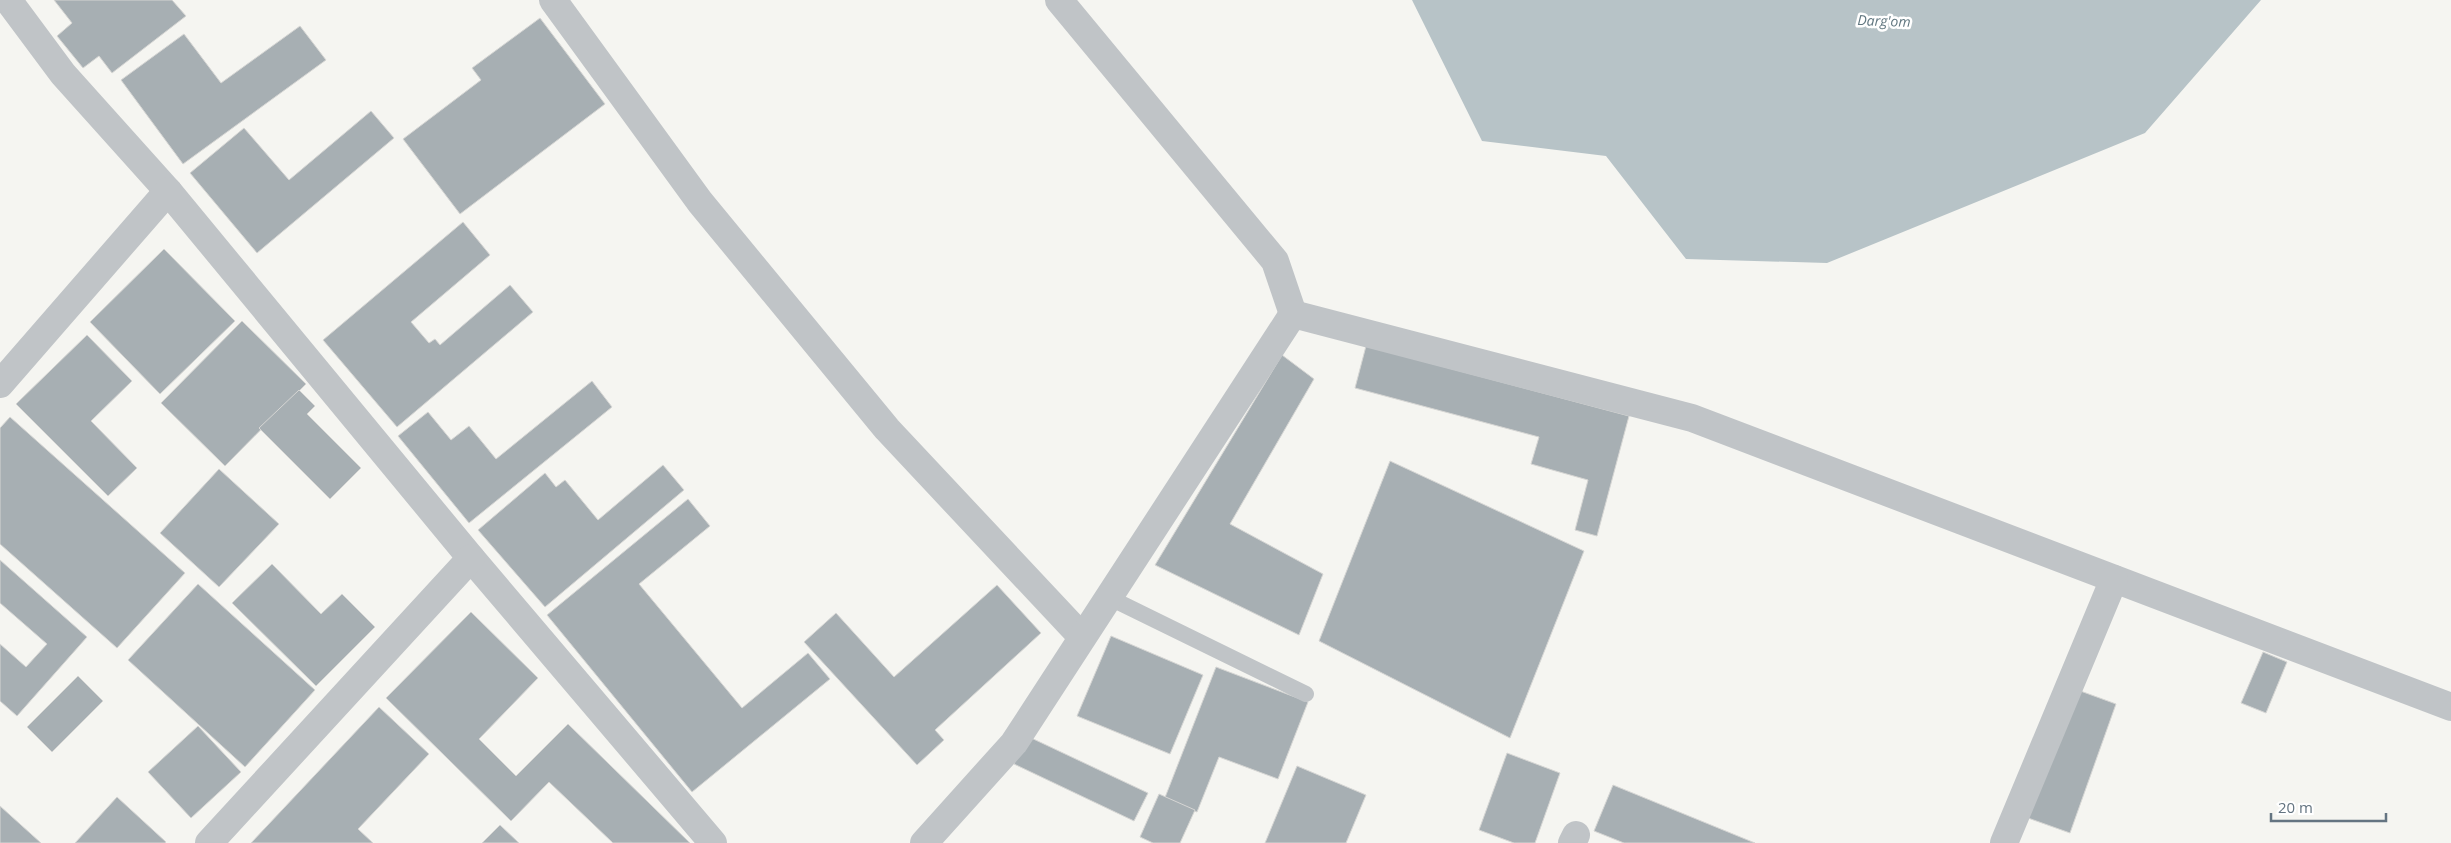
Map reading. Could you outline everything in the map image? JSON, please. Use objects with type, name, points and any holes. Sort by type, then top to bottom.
[{"type":"street","points":[[8,0],[62,74],[168,191],[471,558],[713,843]]},
{"type":"street","points":[[553,0],[700,202],[881,422],[1082,637]]},
{"type":"street","points":[[1059,0],[1275,261],[1293,314]]},
{"type":"street","points":[[0,384],[168,191]]},
{"type":"street","points":[[924,843],[1014,742],[1293,314]]},
{"type":"street","points":[[1293,314],[1692,418],[2451,707]]},
{"type":"street","points":[[209,843],[471,558]]},
{"type":"street","points":[[2004,843],[2114,579]]},
{"type":"lane","points":[[1108,597],[1306,694]]},
{"type":"water","name":"Darg'om","points":[[1412,0],[2261,0],[2145,133],[1827,263],[1686,259],[1606,156],[1482,141]]},
{"type":"building","points":[[54,0],[172,0],[186,16],[112,73],[99,56],[83,68],[57,36],[72,23]]},
{"type":"building","points":[[540,18],[605,104],[460,214],[403,139],[481,80],[472,68]]},
{"type":"building","points":[[300,26],[326,60],[183,164],[121,80],[184,34],[221,83]]},
{"type":"building","points":[[371,111],[394,138],[257,253],[190,173],[244,128],[289,180]]},
{"type":"building","points":[[463,222],[490,255],[411,322],[429,343],[435,339],[440,345],[510,285],[533,312],[397,427],[323,340]]},
{"type":"building","points":[[164,249],[235,321],[160,394],[90,322]]},
{"type":"building","points":[[242,321],[306,384],[225,466],[161,403]]},
{"type":"building","points":[[87,335],[132,381],[91,421],[137,468],[108,496],[16,404]]},
{"type":"building","points":[[1366,346],[1629,416],[1597,536],[1575,530],[1588,480],[1531,464],[1539,437],[1355,388]]},
{"type":"building","points":[[1282,355],[1314,379],[1230,524],[1323,574],[1299,635],[1155,565]]},
{"type":"building","points":[[592,381],[612,407],[469,523],[398,436],[428,412],[451,440],[469,426],[496,459]]},
{"type":"building","points":[[299,390],[315,406],[307,414],[361,468],[330,499],[259,428]]},
{"type":"building","points":[[10,417],[185,573],[117,648],[0,544],[0,428]]},
{"type":"building","points":[[1390,461],[1584,551],[1510,738],[1319,641]]},
{"type":"building","points":[[663,465],[684,490],[545,607],[478,530],[545,473],[556,487],[565,480],[598,520]]},
{"type":"building","points":[[219,469],[279,524],[219,587],[160,533]]},
{"type":"building","points":[[688,499],[710,526],[639,584],[742,708],[808,653],[830,679],[692,792],[547,615]]},
{"type":"building","points":[[0,560],[87,637],[17,716],[0,701],[0,644],[26,667],[47,644],[0,603]]},
{"type":"building","points":[[272,564],[321,614],[342,594],[375,627],[316,686],[232,603]]},
{"type":"building","points":[[198,584],[315,690],[245,767],[128,660]]},
{"type":"building","points":[[997,585],[1041,633],[935,730],[944,740],[917,765],[804,642],[836,613],[894,677]]},
{"type":"building","points":[[471,612],[538,678],[479,739],[516,776],[568,724],[690,843],[613,843],[549,782],[511,821],[386,698]]},
{"type":"building","points":[[1111,636],[1203,675],[1170,754],[1077,716]]},
{"type":"building","points":[[2263,652],[2287,662],[2266,713],[2241,703]]},
{"type":"building","points":[[1216,667],[1308,702],[1278,779],[1219,757],[1197,812],[1164,800]]},
{"type":"building","points":[[78,676],[103,701],[52,752],[27,727]]},
{"type":"building","points":[[2075,689],[2116,704],[2070,833],[2028,818]]},
{"type":"building","points":[[379,707],[429,754],[358,829],[373,843],[251,843]]},
{"type":"building","points":[[198,726],[241,772],[191,818],[148,772]]},
{"type":"building","points":[[1027,736],[1148,793],[1134,821],[1014,764]]},
{"type":"building","points":[[1507,753],[1560,773],[1535,843],[1514,843],[1479,830]]},
{"type":"building","points":[[1297,766],[1366,795],[1346,843],[1265,843]]},
{"type":"building","points":[[1613,785],[1755,843],[1624,843],[1594,831]]},
{"type":"building","points":[[1159,794],[1195,810],[1180,843],[1153,843],[1140,837]]},
{"type":"building","points":[[117,797],[166,842],[75,843]]},
{"type":"building","points":[[0,806],[41,843],[0,843]]},
{"type":"building","points":[[500,825],[519,843],[482,843]]}]
